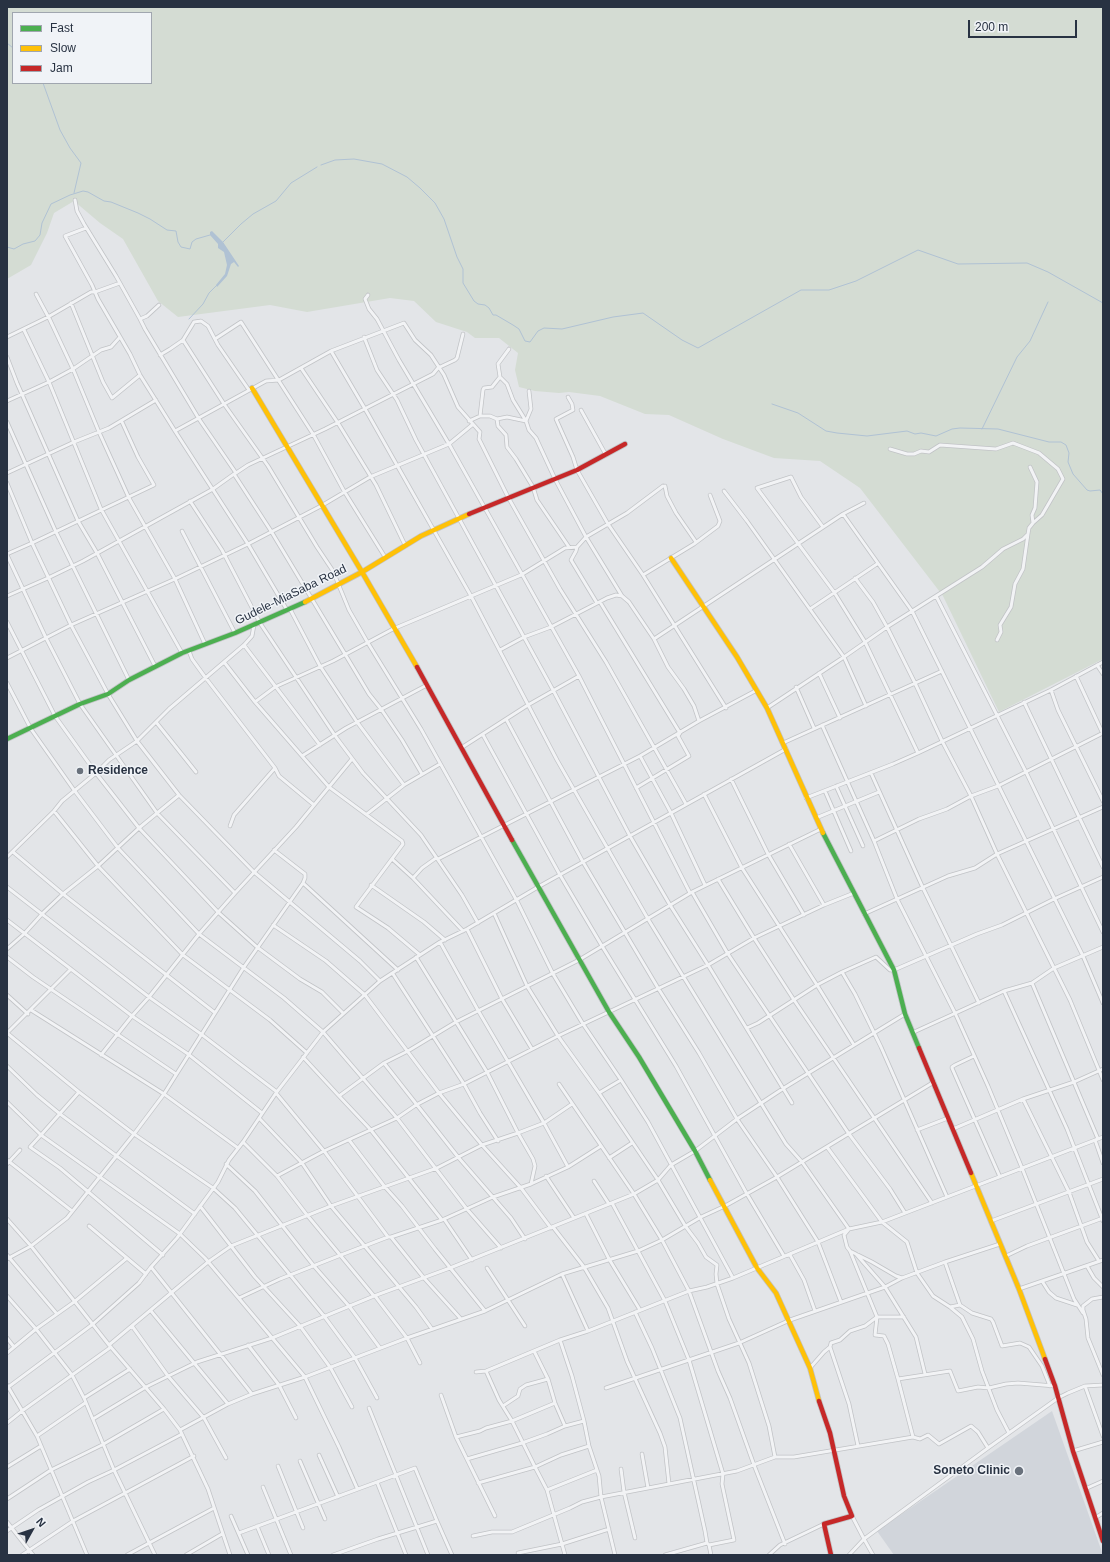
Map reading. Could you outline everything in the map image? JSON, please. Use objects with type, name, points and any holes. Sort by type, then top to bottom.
[{"type":"street","points":[[75,200],[77,211],[86,228],[120,283],[160,355],[271,531],[369,694],[402,740],[422,774]]},
{"type":"street","points":[[86,228],[65,236],[140,375],[289,610],[320,666],[357,722],[404,785]]},
{"type":"street","points":[[7,337],[24,330],[91,292],[120,283]]},
{"type":"street","points":[[36,294],[73,369],[99,432],[129,498],[175,579],[205,644]]},
{"type":"street","points":[[368,295],[364,299],[369,309],[377,319],[449,444],[483,508],[551,627],[624,764],[653,823],[691,892],[728,954],[848,1134],[906,1213]]},
{"type":"street","points":[[71,303],[92,356],[112,398],[140,375]]},
{"type":"street","points":[[140,320],[159,305]]},
{"type":"street","points":[[160,355],[170,350],[183,340],[194,322],[201,321],[208,326],[215,339],[250,389],[287,447],[321,506],[362,572],[393,629],[427,685],[579,960],[609,1012],[639,1057],[694,1151],[725,1206],[757,1268],[776,1293],[790,1320],[810,1368],[815,1390],[830,1433],[844,1496],[852,1516],[873,1555]]},
{"type":"street","points":[[215,339],[241,322],[313,434],[344,491],[385,557]]},
{"type":"street","points":[[175,432],[266,381],[279,380],[331,351],[364,337],[404,323],[415,340],[431,355],[438,368],[444,375],[458,408],[480,432],[479,440],[481,445],[508,497],[576,614],[606,662],[686,804]]},
{"type":"street","points":[[24,330],[49,382],[101,509],[182,653]]},
{"type":"street","points":[[7,596],[48,578],[97,553],[190,502],[248,465],[338,423],[392,394],[414,385],[433,374],[438,368],[457,358],[463,334]]},
{"type":"street","points":[[7,401],[49,382],[73,369],[101,350],[111,347],[120,337]]},
{"type":"street","points":[[364,337],[377,370],[397,400],[414,436],[495,587],[553,690],[630,836],[670,905],[792,1103]]},
{"type":"street","points":[[183,340],[224,404],[262,458],[329,565],[340,585],[349,610],[421,729],[517,901],[553,974],[583,1024],[648,1122],[733,1278]]},
{"type":"street","points":[[508,350],[498,364],[500,377],[507,384],[513,400],[526,421],[529,430],[536,438],[555,479],[586,537],[622,596],[629,602],[654,639],[668,667],[694,706],[699,721]]},
{"type":"street","points":[[331,351],[365,408],[471,596],[573,789],[648,919],[786,1144],[802,1162],[849,1229]]},
{"type":"street","points":[[7,357],[78,521],[97,553],[155,666]]},
{"type":"street","points":[[301,368],[338,423],[370,477],[401,534],[405,545]]},
{"type":"street","points":[[480,416],[482,390],[484,388],[492,387],[500,377]]},
{"type":"street","points":[[526,421],[532,409],[529,390]]},
{"type":"street","points":[[568,397],[572,404],[573,410],[556,419],[573,457],[576,470],[608,524],[643,575],[726,708]]},
{"type":"street","points":[[7,473],[25,463],[122,422],[156,400]]},
{"type":"street","points":[[581,410],[606,455]]},
{"type":"street","points":[[469,421],[480,416],[490,416],[496,419],[510,417],[526,421]]},
{"type":"street","points":[[496,419],[498,426],[506,435],[507,447],[533,487],[537,500],[569,546]]},
{"type":"street","points":[[7,422],[56,532],[129,680]]},
{"type":"street","points":[[122,422],[138,457],[154,485],[7,554],[46,638],[80,704],[157,813],[235,893]]},
{"type":"street","points":[[7,658],[71,625],[148,592],[248,544],[321,506],[370,477],[449,444],[472,425]]},
{"type":"street","points":[[890,449],[907,454],[914,454],[929,452],[940,445],[996,449],[1013,443],[1038,453],[1058,469],[1063,479],[1042,515],[1029,528],[1023,569],[1015,584],[1011,607],[1000,625],[1001,632],[997,640]]},
{"type":"street","name":"Gudele-MiaSaba Road","points":[[7,739],[31,729],[80,704],[108,694],[129,680],[182,653],[235,633],[312,599],[340,585],[405,545],[458,518],[576,470],[625,444]]},
{"type":"street","points":[[1030,467],[1037,482],[1035,508],[1032,515],[1033,523]]},
{"type":"street","points":[[823,527],[801,497],[791,477],[757,488],[834,592],[865,642],[918,753]]},
{"type":"street","points":[[7,483],[32,543],[71,625],[108,694],[137,740],[179,795],[254,872],[360,961],[380,981]]},
{"type":"street","points":[[636,788],[689,756],[678,736],[680,733],[571,560],[577,547],[586,537],[627,513],[664,486],[667,496],[676,513],[696,542]]},
{"type":"street","points":[[724,491],[748,521],[774,560],[844,657],[866,706]]},
{"type":"street","points":[[643,575],[696,542],[718,526],[720,521],[710,495]]},
{"type":"street","points":[[190,502],[225,555],[260,622],[352,759],[385,798],[421,835],[462,895],[478,922]]},
{"type":"street","points":[[654,639],[704,608],[843,514],[864,503]]},
{"type":"street","points":[[843,514],[912,611],[1083,956],[1103,1003]]},
{"type":"street","points":[[182,531],[235,633]]},
{"type":"street","points":[[767,708],[887,627],[982,567],[1003,549],[1023,539],[1028,534]]},
{"type":"street","points":[[255,702],[275,687],[368,643],[393,629],[521,575],[569,546],[577,547]]},
{"type":"street","points":[[671,558],[737,657],[767,708],[821,829],[894,970],[905,1014],[914,1032],[948,1118],[1006,1256],[1019,1289],[1052,1386]]},
{"type":"street","points":[[810,609],[878,564]]},
{"type":"street","points":[[855,578],[873,602],[887,627],[942,741],[971,796],[997,854],[1070,1000],[1101,1070],[1103,1080]]},
{"type":"street","points":[[500,650],[524,637],[551,627],[598,602],[616,595],[622,596]]},
{"type":"street","points":[[936,596],[1026,772],[1103,932]]},
{"type":"street","points":[[7,622],[55,716],[96,773],[139,828],[219,913],[257,947],[300,979],[319,989],[343,1013]]},
{"type":"street","points":[[7,857],[74,790],[116,755],[137,740],[205,677],[244,645],[252,636],[254,625]]},
{"type":"street","points":[[244,645],[320,745]]},
{"type":"street","points":[[189,651],[192,659],[275,768],[279,776],[314,805]]},
{"type":"street","points":[[224,662],[255,702],[329,787],[402,841],[403,844],[356,907],[388,928],[420,955]]},
{"type":"street","points":[[806,798],[918,753],[1051,690],[1103,662]]},
{"type":"street","points":[[1097,665],[1103,674]]},
{"type":"street","points":[[783,743],[942,671]]},
{"type":"street","points":[[819,673],[840,718]]},
{"type":"street","points":[[460,749],[528,705],[578,676]]},
{"type":"street","points":[[874,841],[919,818],[947,809],[971,796],[998,786],[1103,734],[1076,676]]},
{"type":"street","points":[[7,683],[31,729],[74,790],[118,848],[199,934],[244,967],[323,1032],[397,1118],[437,1168],[466,1208],[501,1248]]},
{"type":"street","points":[[302,756],[357,722],[427,685]]},
{"type":"street","points":[[796,687],[814,728]]},
{"type":"street","points":[[413,878],[422,868],[436,858],[438,859],[640,756],[699,721],[726,708],[757,690]]},
{"type":"street","points":[[1051,690],[1058,710],[1103,801]]},
{"type":"street","points":[[1024,702],[1103,867]]},
{"type":"street","points":[[506,719],[583,862],[658,988],[699,1053],[737,1119],[777,1177],[818,1242],[841,1302]]},
{"type":"street","points":[[156,722],[196,772]]},
{"type":"street","points":[[822,725],[874,841],[897,900],[927,955],[998,1110],[1077,1304],[1086,1319],[1088,1338],[1103,1375]]},
{"type":"street","points":[[483,735],[560,875],[676,1066],[747,1194],[784,1256]]},
{"type":"street","points":[[87,1555],[37,1436],[7,1386],[93,1324],[127,1294],[146,1274],[195,1214],[213,1188],[226,1164],[303,1057],[323,1032],[380,981],[393,974],[440,942],[467,929],[607,848],[786,749]]},
{"type":"street","points":[[640,756],[671,813],[705,885]]},
{"type":"street","points":[[101,1054],[132,1016],[150,997],[199,934],[296,827],[352,759]]},
{"type":"street","points":[[367,814],[385,798],[440,764]]},
{"type":"street","points":[[230,826],[234,815],[275,768]]},
{"type":"street","points":[[871,773],[923,888],[979,1003]]},
{"type":"street","points":[[731,779],[768,854],[804,915]]},
{"type":"street","points":[[836,786],[863,846]]},
{"type":"street","points":[[825,791],[851,851]]},
{"type":"street","points":[[816,818],[879,792]]},
{"type":"street","points":[[704,794],[742,868],[854,1045]]},
{"type":"street","points":[[7,949],[24,934],[63,894],[98,866],[139,828],[179,795]]},
{"type":"street","points":[[864,914],[948,876],[974,868],[997,854],[1103,807]]},
{"type":"street","points":[[54,811],[98,866],[183,955],[270,1020],[307,1053]]},
{"type":"street","points":[[339,1096],[384,1063],[408,1051],[456,1022],[579,960],[691,892],[821,829]]},
{"type":"street","points":[[789,844],[824,905]]},
{"type":"street","points":[[57,1314],[8,1257],[31,1246],[58,1226],[72,1212],[100,1178],[164,1094],[228,990],[303,883],[305,874],[274,850]]},
{"type":"street","points":[[13,852],[63,894],[214,1012]]},
{"type":"street","points":[[392,859],[413,878],[463,931]]},
{"type":"street","points":[[747,1028],[754,1026],[817,985],[876,957],[890,970],[894,970],[1002,925],[1080,886],[1103,877]]},
{"type":"street","points":[[718,879],[794,1000],[932,1203]]},
{"type":"street","points":[[303,883],[398,970]]},
{"type":"street","points":[[371,885],[424,922],[445,940]]},
{"type":"street","points":[[7,887],[43,913],[276,1093],[324,1151],[390,1237],[460,1319]]},
{"type":"street","points":[[277,1176],[324,1151],[397,1118],[416,1105],[439,1093],[464,1084],[558,1036],[708,965],[754,938],[824,905],[854,893]]},
{"type":"street","points":[[494,913],[527,986],[558,1036],[658,1180],[706,1257],[717,1265],[717,1284],[739,1343],[749,1363],[769,1426],[775,1457]]},
{"type":"street","points":[[7,920],[132,1016],[188,1054],[262,1113]]},
{"type":"street","points":[[273,925],[326,961],[365,995],[439,1093],[482,1145],[521,1188],[584,1267],[603,1299],[620,1346],[660,1433],[665,1447],[669,1484]]},
{"type":"street","points":[[467,929],[502,999],[532,1049]]},
{"type":"street","points":[[440,942],[478,1012],[508,1061],[568,1167]]},
{"type":"street","points":[[914,1032],[1004,991],[1032,983],[1054,968],[1103,947]]},
{"type":"street","points":[[7,957],[50,989],[176,1074]]},
{"type":"street","points":[[416,957],[487,1072],[518,1133],[533,1158],[535,1166],[531,1184]]},
{"type":"street","points":[[71,969],[50,989],[32,1010],[7,1033],[79,1092],[134,1134],[213,1188],[235,1208],[324,1316],[355,1358],[377,1398]]},
{"type":"street","points":[[842,972],[882,1047],[904,1101],[947,1197]]},
{"type":"street","points":[[393,974],[464,1084],[480,1113],[498,1140]]},
{"type":"street","points":[[1032,983],[1097,1139],[1103,1163]]},
{"type":"street","points":[[1004,991],[1075,1148],[1103,1219],[1027,1246],[1006,1256]]},
{"type":"street","points":[[7,995],[28,1014]]},
{"type":"street","points":[[32,1010],[164,1094],[238,1148]]},
{"type":"street","points":[[93,1419],[146,1387],[193,1363],[220,1353],[272,1338],[374,1296],[399,1288],[525,1239],[634,1194],[658,1180],[671,1165],[715,1137],[737,1119],[808,1073],[905,1014]]},
{"type":"street","points":[[974,1056],[952,1066],[952,1068],[1000,1177]]},
{"type":"street","points":[[303,1057],[370,1129],[443,1219],[472,1260]]},
{"type":"street","points":[[384,1063],[458,1157],[511,1218],[525,1239]]},
{"type":"street","points":[[7,1066],[37,1095],[60,1114],[195,1214]]},
{"type":"street","points":[[953,1129],[1101,1070]]},
{"type":"street","points":[[599,1093],[621,1080]]},
{"type":"street","points":[[180,1430],[228,1404],[252,1394],[305,1377],[407,1338],[485,1311],[562,1274],[638,1251],[662,1240],[701,1217],[725,1206],[777,1177],[934,1082]]},
{"type":"street","points":[[559,1084],[634,1194],[662,1240],[689,1291],[718,1371],[739,1420],[754,1465],[785,1544]]},
{"type":"street","points":[[79,1092],[30,1147],[60,1168],[163,1255]]},
{"type":"street","points":[[1023,1100],[1069,1192],[1090,1249],[1099,1261]]},
{"type":"street","points":[[7,1102],[41,1135],[180,1234],[208,1262],[305,1377],[357,1488]]},
{"type":"street","points":[[7,1423],[110,1346],[208,1262],[231,1246],[307,1215],[437,1168],[482,1145],[544,1123],[572,1104]]},
{"type":"street","points":[[259,1118],[302,1164],[331,1206],[432,1329]]},
{"type":"street","points":[[917,1130],[948,1118]]},
{"type":"street","points":[[476,1372],[486,1371],[560,1340],[588,1331],[689,1291],[717,1284],[733,1278],[849,1229],[882,1222],[1103,1137]]},
{"type":"street","points":[[349,1140],[384,1187],[402,1206],[485,1311]]},
{"type":"street","points":[[243,1142],[277,1176],[374,1296],[407,1338],[420,1363]]},
{"type":"street","points":[[609,1158],[632,1143]]},
{"type":"street","points":[[239,1298],[340,1255],[443,1219],[493,1197],[531,1184],[568,1167],[601,1146]]},
{"type":"street","points":[[827,1147],[882,1222],[907,1242],[918,1273],[933,1296],[950,1306],[962,1317],[973,1339],[997,1410],[1009,1434]]},
{"type":"street","points":[[20,1150],[8,1162],[72,1212]]},
{"type":"street","points":[[226,1164],[255,1191],[314,1266],[349,1306],[380,1348]]},
{"type":"street","points":[[546,1176],[574,1218]]},
{"type":"street","points":[[991,1221],[1103,1179]]},
{"type":"street","points":[[594,1181],[610,1204],[638,1251],[665,1301],[689,1360],[723,1474],[722,1484],[734,1540],[708,1544],[665,1555]]},
{"type":"street","points":[[200,1206],[264,1288],[300,1326],[330,1367],[352,1407]]},
{"type":"street","points":[[586,1214],[609,1259],[640,1310]]},
{"type":"street","points":[[7,1219],[31,1246],[74,1302],[146,1387],[180,1430],[194,1456],[208,1489],[230,1555]]},
{"type":"street","points":[[89,1226],[146,1274]]},
{"type":"street","points":[[849,1229],[844,1235],[847,1247],[877,1317],[875,1335],[884,1336],[888,1344],[913,1437]]},
{"type":"street","points":[[606,1388],[739,1343],[790,1320],[885,1287],[902,1278],[945,1262],[1000,1244]]},
{"type":"street","points":[[850,1251],[902,1278]]},
{"type":"street","points":[[856,1254],[885,1287],[916,1337],[925,1374]]},
{"type":"street","points":[[784,1256],[790,1255],[804,1280],[815,1311]]},
{"type":"street","points":[[7,1353],[36,1329],[74,1302],[127,1258]]},
{"type":"street","points":[[1019,1289],[1103,1260]]},
{"type":"street","points":[[945,1262],[960,1305],[972,1313],[987,1317],[994,1322],[1002,1346],[1020,1343],[1029,1347],[1042,1366],[1058,1398],[1073,1451],[1103,1541]]},
{"type":"street","points":[[1087,1266],[1094,1278],[1103,1287]]},
{"type":"street","points":[[151,1267],[252,1394]]},
{"type":"street","points":[[487,1268],[525,1326]]},
{"type":"street","points":[[562,1274],[588,1331]]},
{"type":"street","points":[[1042,1281],[1049,1292],[1056,1298],[1077,1304]]},
{"type":"street","points":[[7,1296],[36,1329],[72,1375],[84,1398],[102,1445],[155,1555]]},
{"type":"street","points":[[1083,1313],[1086,1303],[1092,1299],[1103,1298]]},
{"type":"street","points":[[950,1306],[960,1305]]},
{"type":"street","points":[[151,1310],[228,1404]]},
{"type":"street","points":[[635,1312],[680,1418],[711,1555]]},
{"type":"street","points":[[810,1368],[824,1352],[830,1348],[831,1343],[840,1340],[850,1331],[865,1326],[877,1317],[904,1318]]},
{"type":"street","points":[[132,1326],[168,1376],[204,1418],[226,1458]]},
{"type":"street","points":[[7,1338],[14,1347]]},
{"type":"street","points":[[560,1340],[572,1376],[589,1446],[599,1476],[601,1497],[615,1555]]},
{"type":"street","points":[[248,1345],[280,1384],[296,1418]]},
{"type":"street","points":[[830,1348],[849,1404],[858,1446]]},
{"type":"street","points":[[534,1351],[548,1379],[555,1403],[565,1426]]},
{"type":"street","points":[[84,1398],[130,1369]]},
{"type":"street","points":[[486,1371],[490,1382],[512,1421],[547,1490],[555,1514],[565,1555]]},
{"type":"street","points":[[898,1379],[950,1371],[958,1391],[978,1387],[989,1388],[1018,1383],[1052,1386]]},
{"type":"street","points":[[503,1406],[518,1396],[520,1389],[526,1385],[548,1379]]},
{"type":"street","points":[[849,1555],[864,1539],[1058,1398],[1085,1386],[1103,1385]]},
{"type":"street","points":[[1085,1386],[1103,1436]]},
{"type":"street","points":[[441,1395],[456,1437],[495,1516]]},
{"type":"street","points":[[37,1436],[85,1403]]},
{"type":"street","points":[[456,1437],[480,1432],[486,1428],[512,1421],[555,1403]]},
{"type":"street","points":[[369,1408],[428,1555]]},
{"type":"street","points":[[7,1499],[51,1470],[102,1445],[164,1409]]},
{"type":"street","points":[[467,1459],[522,1443],[565,1426],[584,1421]]},
{"type":"street","points":[[609,1495],[737,1471],[775,1457],[794,1457],[913,1437],[920,1439],[928,1435],[939,1444],[971,1426],[978,1432],[988,1448]]},
{"type":"street","points":[[7,1531],[62,1496],[182,1434]]},
{"type":"street","points":[[1073,1451],[1103,1442]]},
{"type":"street","points":[[7,1467],[41,1446]]},
{"type":"street","points":[[478,1483],[535,1467],[561,1455],[589,1446]]},
{"type":"street","points":[[642,1454],[648,1488]]},
{"type":"street","points":[[319,1455],[338,1498]]},
{"type":"street","points":[[22,1555],[73,1521],[194,1456]]},
{"type":"street","points":[[300,1461],[325,1519]]},
{"type":"street","points":[[278,1466],[303,1528]]},
{"type":"street","points":[[239,1533],[415,1468],[452,1555]]},
{"type":"street","points":[[621,1469],[624,1492],[635,1538]]},
{"type":"street","points":[[547,1490],[597,1470]]},
{"type":"street","points":[[473,1536],[492,1532],[512,1532],[582,1502],[609,1495],[694,1479]]},
{"type":"street","points":[[1085,1489],[1103,1481]]},
{"type":"street","points":[[377,1482],[406,1555]]},
{"type":"street","points":[[263,1487],[291,1555]]},
{"type":"street","points":[[127,1555],[214,1508]]},
{"type":"street","points":[[1095,1518],[1103,1513]]},
{"type":"street","points":[[231,1516],[248,1555]]},
{"type":"street","points":[[769,1555],[780,1545],[785,1544],[824,1524],[852,1516]]},
{"type":"street","points":[[333,1555],[378,1539],[437,1521]]},
{"type":"street","points":[[7,1522],[33,1555]]},
{"type":"street","points":[[824,1524],[831,1555]]},
{"type":"street","points":[[257,1526],[269,1555]]},
{"type":"street","points":[[518,1554],[562,1544],[609,1529]]},
{"type":"street","points":[[186,1555],[222,1534]]},
{"type":"shaded area","points":[[7,7],[1103,7],[1103,659],[999,712],[943,596],[860,488],[820,461],[774,458],[723,439],[669,415],[645,414],[600,396],[569,392],[559,393],[535,391],[519,387],[515,370],[518,353],[499,338],[475,338],[467,332],[436,322],[414,301],[390,298],[307,312],[270,305],[178,317],[158,301],[123,239],[100,223],[74,201],[54,213],[47,233],[31,265],[7,279]]},
{"type":"shaded area","name":"Soneto Clinic","points":[[1052,1411],[1103,1555],[894,1555],[877,1531]]},
{"type":"water","points":[[212,231],[223,242],[239,266],[238,267],[234,262],[231,264],[227,276],[217,287],[216,285],[225,274],[227,265],[224,252],[218,248],[218,244],[210,235],[210,232]]},
{"type":"waterway","points":[[7,43],[12,47]]},
{"type":"waterway","points":[[43,84],[60,130],[70,148],[81,163],[74,193]]},
{"type":"waterway","points":[[321,165],[335,160],[354,159],[382,164],[407,177],[420,188],[435,203],[444,219],[457,257],[463,269],[463,283],[474,301],[478,304],[485,305],[489,308],[493,315],[496,315],[519,329],[525,341],[530,342],[538,331],[544,328],[562,329],[613,317],[643,313],[682,340],[698,348],[801,290],[829,290],[856,281],[918,250],[958,264],[1027,263],[1048,272],[1103,303]]},
{"type":"waterway","points":[[223,242],[253,214],[276,201],[291,183],[317,167]]},
{"type":"waterway","points":[[7,247],[14,249],[23,244],[35,241],[40,235],[42,223],[51,204],[83,191],[88,192],[104,201],[111,202],[138,213],[167,230],[176,231],[178,242],[181,247],[190,249],[192,242],[196,239],[210,235]]},
{"type":"waterway","points":[[189,319],[203,304],[209,293],[217,285]]},
{"type":"waterway","points":[[982,429],[1017,357],[1030,341],[1048,302]]},
{"type":"waterway","points":[[772,404],[798,413],[826,431],[837,433],[867,436],[907,431],[915,434],[921,433],[936,436],[952,429],[960,428],[998,429],[1049,442],[1061,442],[1066,445],[1069,453],[1068,462],[1073,474],[1087,490],[1100,490],[1103,494]]},
{"type":"traffic: fast","points":[[7,739],[80,704],[108,694],[129,680],[182,653],[235,633],[305,602]]},
{"type":"traffic: fast","points":[[823,833],[894,970],[905,1014],[919,1048]]},
{"type":"traffic: fast","points":[[512,840],[609,1012],[639,1057],[695,1151],[710,1180]]},
{"type":"traffic: slow","points":[[252,388],[417,667]]},
{"type":"traffic: slow","points":[[305,602],[362,572],[421,536],[469,514]]},
{"type":"traffic: slow","points":[[671,558],[737,657],[767,708],[823,833]]},
{"type":"traffic: slow","points":[[971,1173],[1019,1289],[1045,1359]]},
{"type":"traffic: slow","points":[[710,1180],[757,1268],[776,1293],[810,1368],[819,1401]]},
{"type":"traffic: jam","points":[[469,514],[577,470],[625,444]]},
{"type":"traffic: jam","points":[[417,667],[512,840]]},
{"type":"traffic: jam","points":[[919,1048],[971,1173]]},
{"type":"traffic: jam","points":[[1045,1359],[1055,1386],[1073,1451],[1103,1541]]},
{"type":"traffic: jam","points":[[819,1401],[830,1433],[844,1496],[852,1516],[824,1524],[831,1555]]},
{"type":"place","name":"Residence","points":[[80,771]]},
{"type":"place","name":"Soneto Clinic","points":[[1019,1471]]}]
